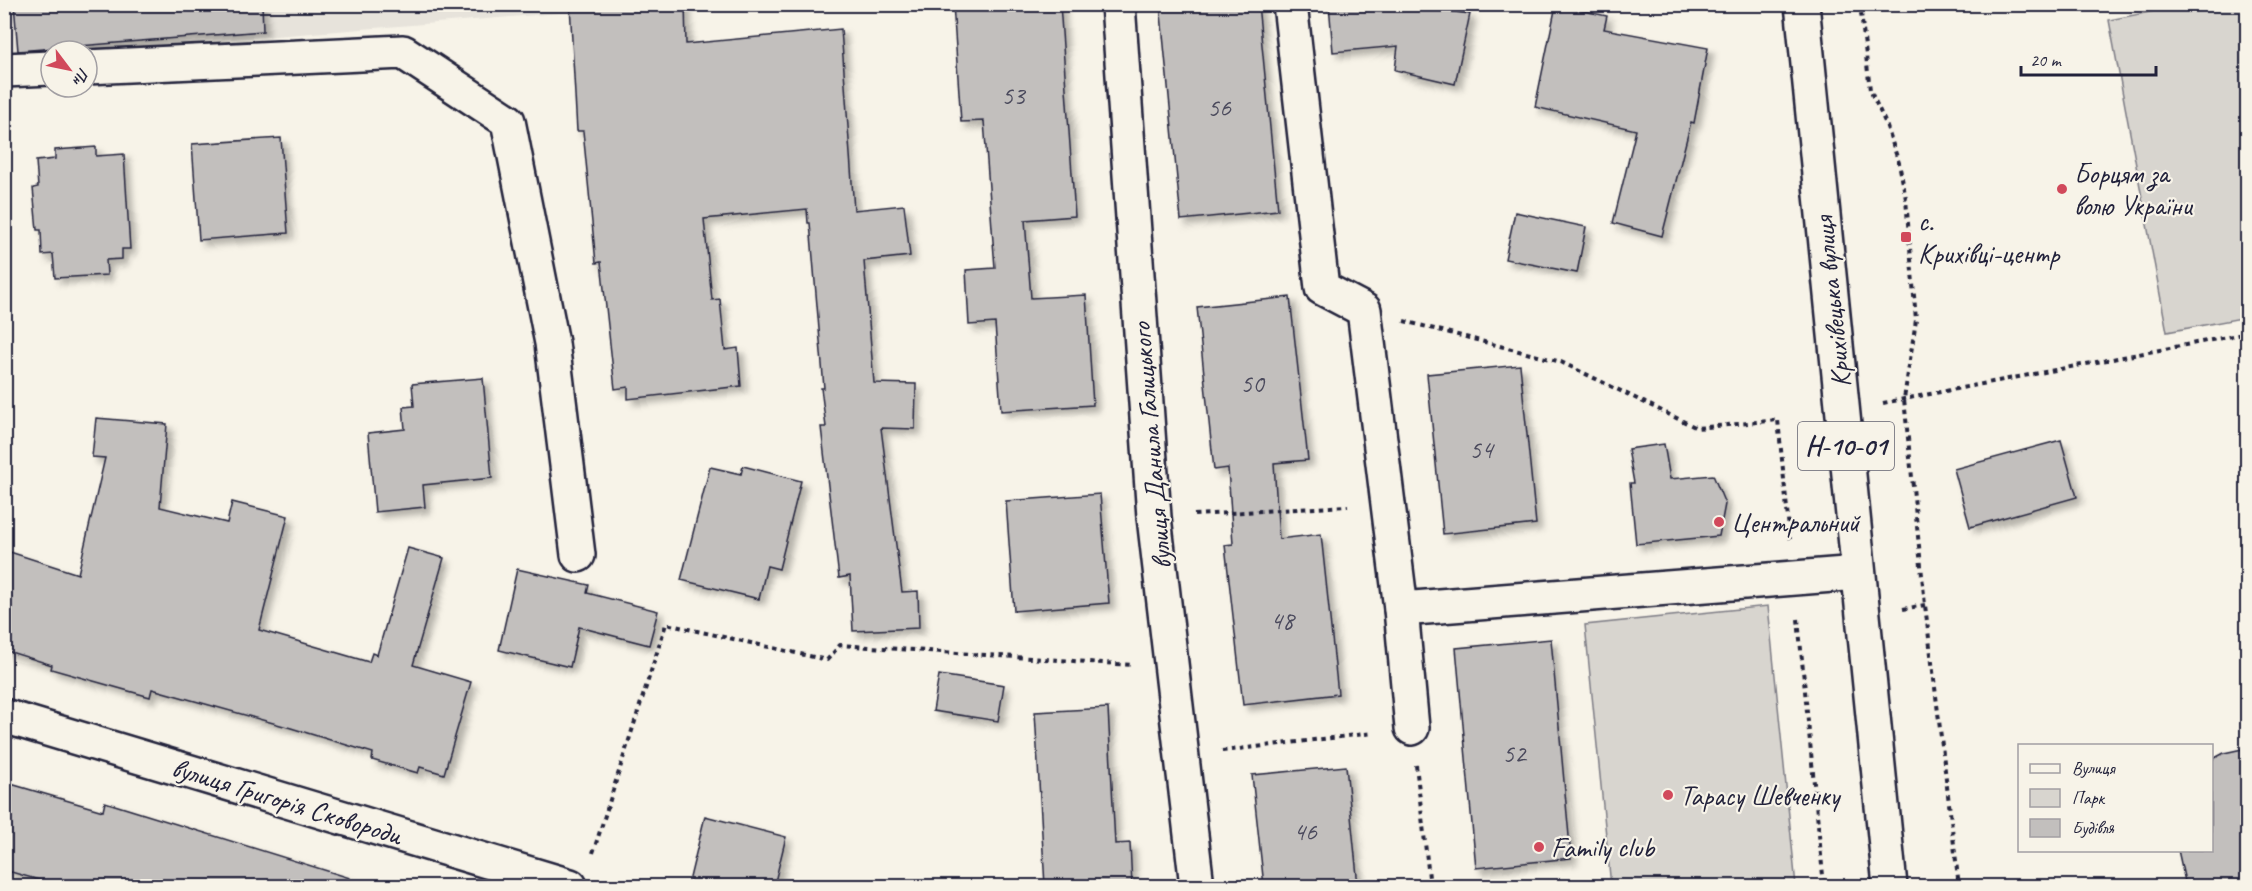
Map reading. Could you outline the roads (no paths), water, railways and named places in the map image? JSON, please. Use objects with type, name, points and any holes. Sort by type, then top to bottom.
[{"type":"street","name":"вулиця Данила Галицького","points":[[1118,4],[1154,517],[1197,886]]},
{"type":"street","points":[[1290,4],[1322,288],[1364,310],[1401,609],[1412,728]]},
{"type":"street","name":"Крихівецька вулиця","points":[[1802,4],[1890,886]]},
{"type":"street","points":[[99,66],[403,52],[508,121],[552,343],[578,555]]},
{"type":"street","points":[[4,70],[39,69]]},
{"type":"street","points":[[1401,609],[1858,573]]},
{"type":"street","name":"вулиця Григорія Сковороди","points":[[4,716],[580,875]]},
{"type":"place","name":"Борцям за волю України","points":[[2062,189]]},
{"type":"place","name":"с. Крихівці-центр","points":[[1906,237]]},
{"type":"place","name":"Центральний","points":[[1719,522]]},
{"type":"place","name":"Тарасу Шевченку","points":[[1668,795]]},
{"type":"place","name":"Family club","points":[[1539,847]]}]
